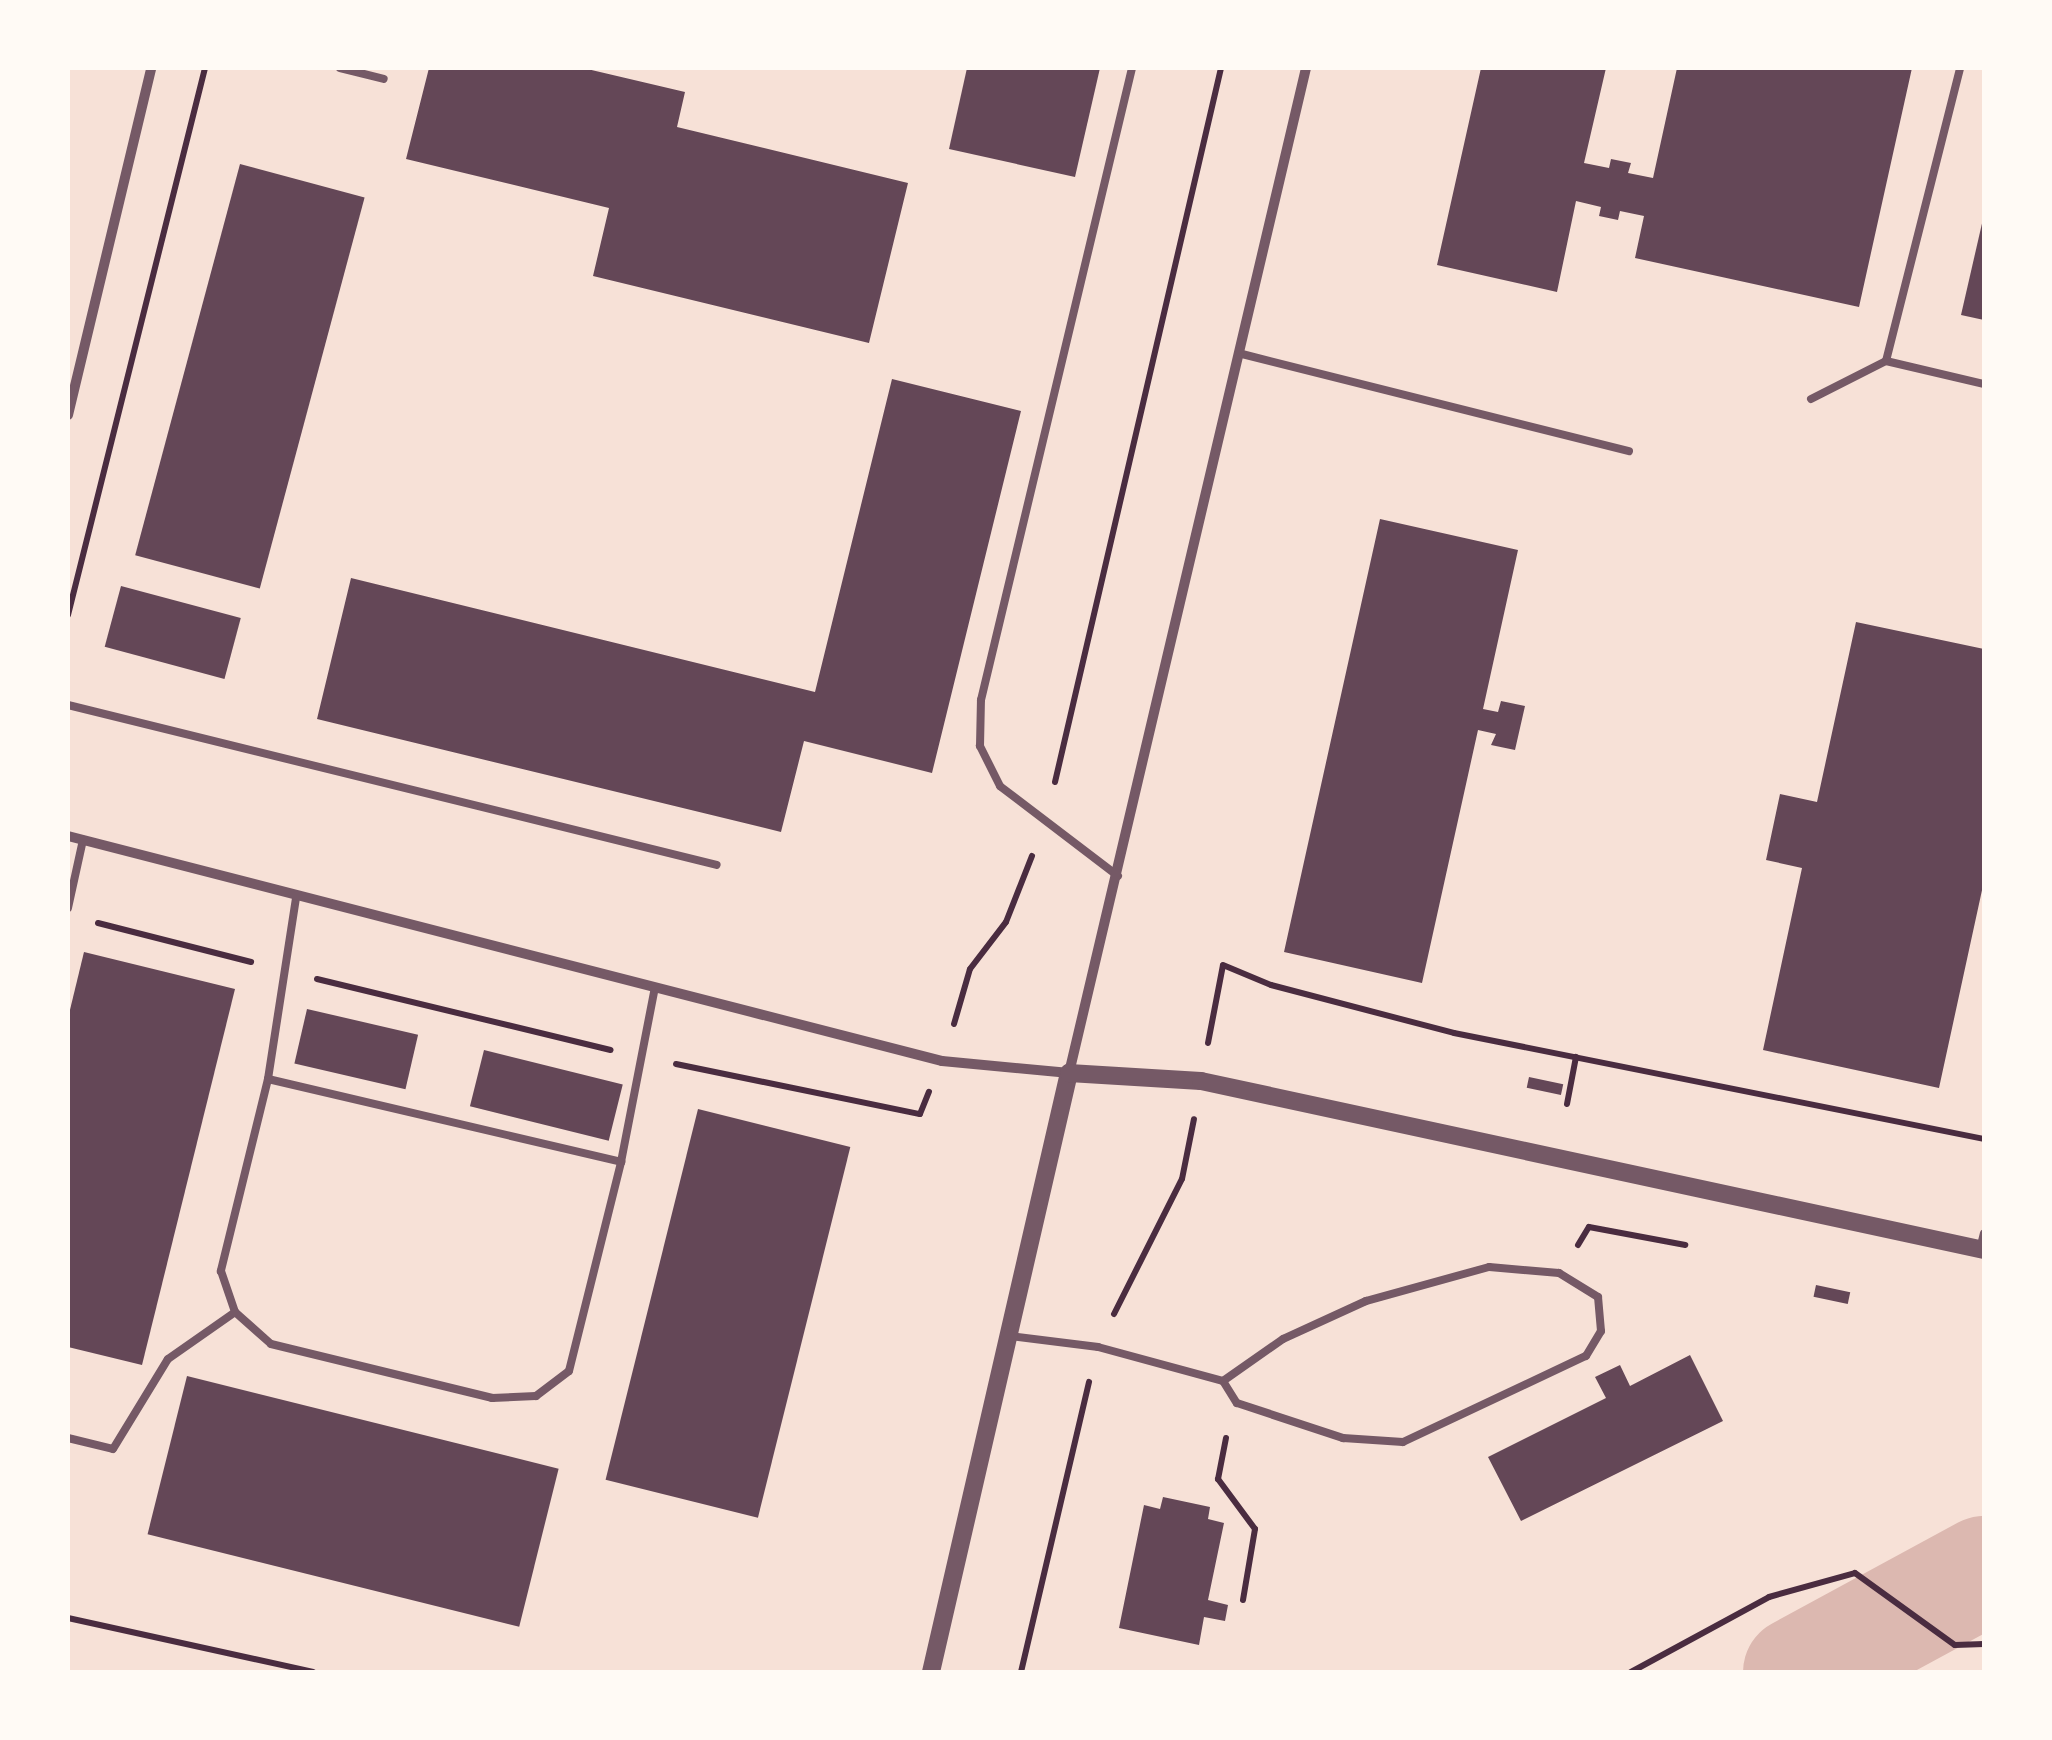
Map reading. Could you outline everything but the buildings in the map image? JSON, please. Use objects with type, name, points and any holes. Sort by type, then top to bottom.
[{"type":"street","points":[[68,415],[151,68]]},
{"type":"street","points":[[931,1672],[1306,68]]},
{"type":"street","points":[[68,836],[296,898],[942,1061],[1201,1082],[1983,1244]]},
{"type":"lane","points":[[340,68],[384,79]]},
{"type":"lane","points":[[1118,876],[1044,826],[1000,786],[980,746],[981,700],[1132,68]]},
{"type":"lane","points":[[1886,361],[1960,68]]},
{"type":"lane","points":[[1242,354],[1629,451]]},
{"type":"lane","points":[[1811,399],[1886,361],[1984,384]]},
{"type":"lane","points":[[68,705],[717,865]]},
{"type":"lane","points":[[68,908],[83,840]]},
{"type":"lane","points":[[296,898],[268,1079],[221,1270],[235,1312],[271,1344],[492,1398],[536,1396],[569,1371],[621,1162],[655,987]]},
{"type":"lane","points":[[268,1079],[621,1162]]},
{"type":"lane","points":[[1010,1336],[1098,1348],[1223,1381],[1237,1403],[1344,1438],[1403,1442],[1586,1356],[1601,1332],[1598,1297],[1559,1273],[1489,1267],[1366,1301],[1283,1340],[1223,1381]]},
{"type":"lane","points":[[68,1438],[112,1449],[168,1359],[235,1312]]},
{"type":"path","points":[[68,614],[205,68]]},
{"type":"path","points":[[86,920],[641,1057],[920,1114],[942,1061],[970,969],[1006,922],[1044,826],[1221,68]]},
{"type":"path","points":[[1021,1672],[1098,1348],[1182,1180],[1223,965],[1271,985],[1436,1028],[1984,1139]]},
{"type":"path","points":[[1567,1104],[1576,1057]]},
{"type":"path","points":[[1559,1273],[1590,1227],[1685,1245]]},
{"type":"path","points":[[1237,1403],[1218,1479],[1255,1529],[1243,1600]]},
{"type":"path","points":[[1631,1672],[1769,1597],[1855,1573],[1954,1645],[1984,1644]]},
{"type":"path","points":[[68,1618],[313,1672]]},
{"type":"waterway","points":[[1798,1672],[1984,1571]]}]
